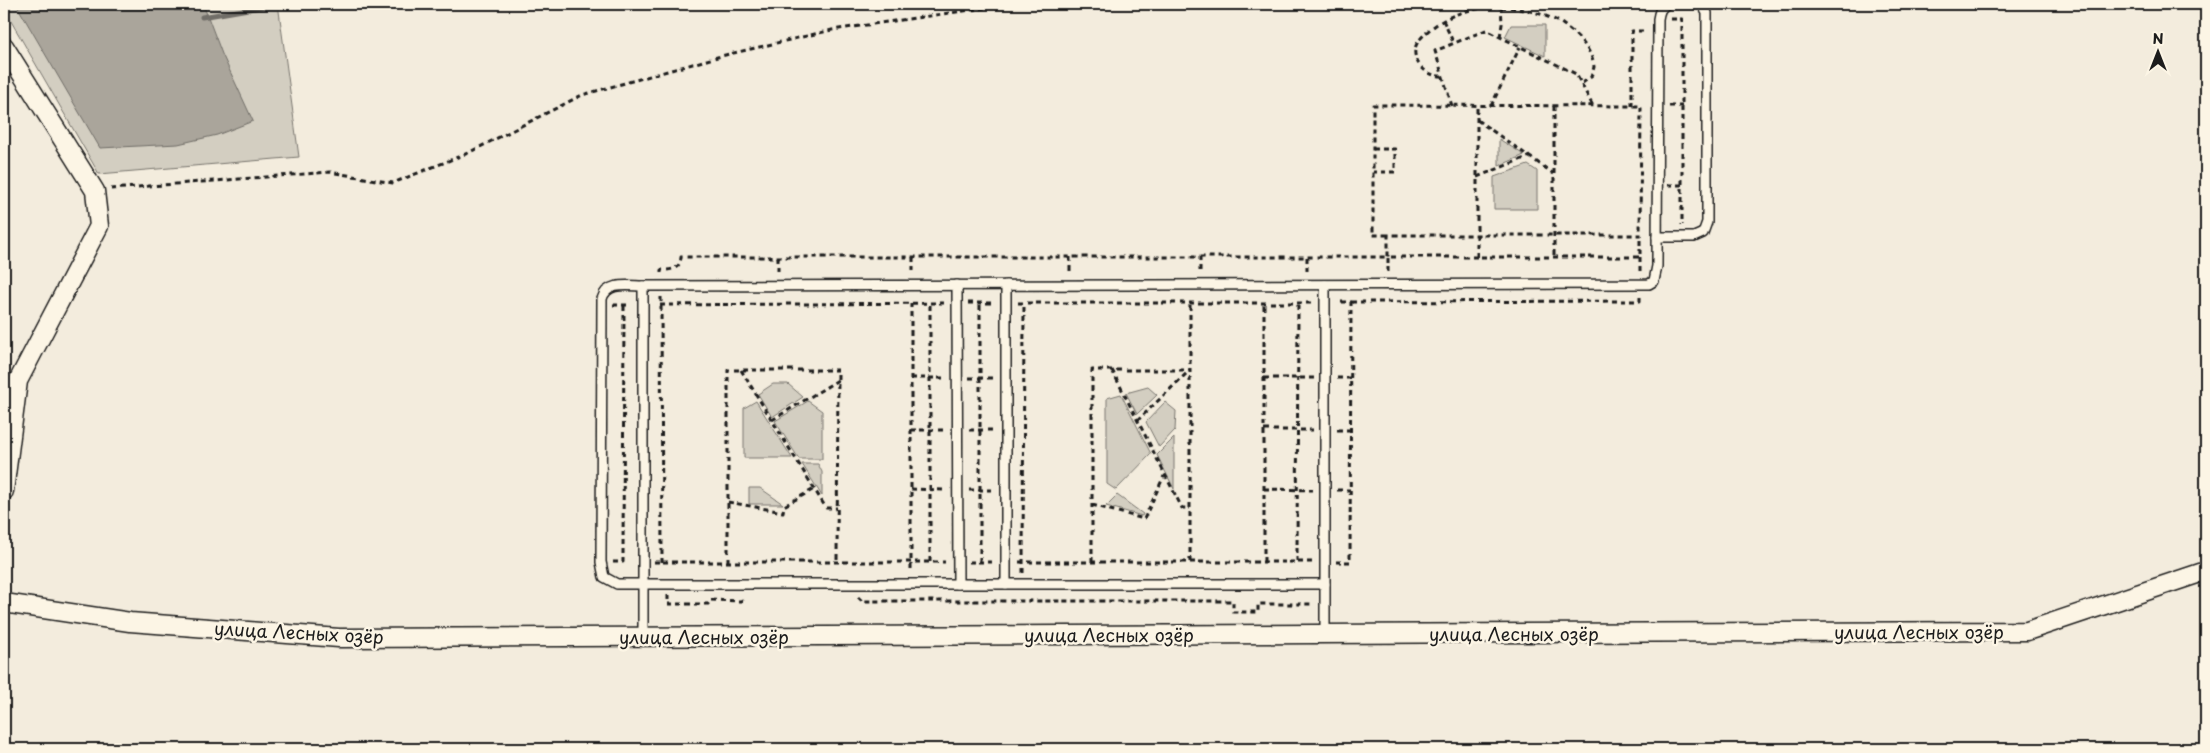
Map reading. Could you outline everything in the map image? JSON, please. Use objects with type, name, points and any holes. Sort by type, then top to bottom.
[{"type":"street","points":[[4,46],[95,191],[99,226],[18,381],[4,491]]},
{"type":"street","name":"улица Лесных озёр","points":[[4,603],[130,622],[339,638],[2027,631],[2206,571]]},
{"type":"lane","points":[[1325,584],[644,585],[617,584],[609,581],[604,577],[601,562],[602,299],[604,294],[613,286],[1642,286],[1654,281],[1657,266],[1658,19],[1659,12],[1667,4]]},
{"type":"lane","points":[[1658,237],[1694,237],[1703,233],[1707,222],[1707,14],[1700,4]]},
{"type":"lane","points":[[957,285],[958,584]]},
{"type":"lane","points":[[1006,285],[1006,584]]},
{"type":"lane","points":[[1325,285],[1325,634]]},
{"type":"lane","points":[[643,286],[644,636]]},
{"type":"path","points":[[95,191],[330,172],[393,183],[468,153],[582,95],[722,56],[832,30],[1012,4]]},
{"type":"path","points":[[1500,37],[1502,24],[1501,4]]},
{"type":"path","points":[[1442,76],[1433,76],[1422,69],[1415,51],[1420,39],[1444,20],[1471,9],[1501,4],[1515,5],[1541,12],[1565,26],[1584,43],[1594,67],[1591,77],[1581,84]]},
{"type":"path","points":[[1444,20],[1454,44]]},
{"type":"path","points":[[1452,106],[1435,52],[1486,30],[1576,74],[1593,106]]},
{"type":"path","points":[[1491,106],[1520,47]]},
{"type":"path","points":[[662,562],[661,270],[673,270],[680,262],[681,257],[1640,257],[1640,235],[1640,106],[1373,105],[1373,235],[1640,235]]},
{"type":"path","points":[[1477,106],[1477,257]]},
{"type":"path","points":[[1554,106],[1554,257]]},
{"type":"path","points":[[1477,120],[1554,174]]},
{"type":"path","points":[[1373,149],[1395,149],[1395,172],[1373,172]]},
{"type":"path","points":[[1477,177],[1530,156]]},
{"type":"path","points":[[1388,235],[1388,257]]},
{"type":"path","points":[[601,562],[1350,562],[1350,302],[1325,303]]},
{"type":"path","points":[[1190,303],[1190,562]]},
{"type":"path","points":[[1264,303],[1264,562]]},
{"type":"path","points":[[1298,303],[1298,562]]},
{"type":"path","points":[[911,304],[911,601]]},
{"type":"path","points":[[930,304],[930,562]]},
{"type":"path","points":[[980,304],[980,562]]},
{"type":"path","points":[[1023,601],[1024,304]]},
{"type":"path","points":[[623,562],[624,305]]},
{"type":"path","points":[[728,562],[728,370],[838,370],[837,562]]},
{"type":"path","points":[[741,370],[826,508],[837,508]]},
{"type":"path","points":[[1092,562],[1092,370],[1190,370]]},
{"type":"path","points":[[1112,370],[1164,476],[1182,508],[1190,508]]},
{"type":"path","points":[[1137,421],[1190,370]]},
{"type":"path","points":[[1264,378],[1350,378]]},
{"type":"path","points":[[772,420],[838,380]]},
{"type":"path","points":[[1264,430],[1350,430]]},
{"type":"path","points":[[1092,505],[1144,519],[1164,476]]},
{"type":"path","points":[[728,502],[783,512],[784,506],[814,488]]},
{"type":"path","points":[[1264,489],[1350,490]]},
{"type":"shaded area","points":[[4,4],[278,4],[299,157],[99,174],[4,9]]},
{"type":"shaded area","points":[[16,4],[203,4],[222,54],[253,121],[217,135],[178,144],[100,148]]},
{"type":"shaded area","points":[[1511,25],[1545,25],[1545,56],[1505,37]]},
{"type":"shaded area","points":[[1499,139],[1524,155],[1499,166]]},
{"type":"shaded area","points":[[1528,165],[1537,171],[1537,209],[1494,209],[1494,177]]},
{"type":"shaded area","points":[[773,384],[788,384],[803,397],[772,417],[758,394]]},
{"type":"shaded area","points":[[1148,387],[1157,395],[1137,414],[1126,393]]},
{"type":"shaded area","points":[[1121,394],[1151,454],[1116,490],[1107,484],[1107,398]]},
{"type":"shaded area","points":[[756,401],[792,458],[744,458],[744,408]]},
{"type":"shaded area","points":[[808,401],[822,411],[822,459],[799,459],[775,421]]},
{"type":"shaded area","points":[[1165,402],[1176,411],[1175,430],[1159,447],[1146,422]]},
{"type":"shaded area","points":[[1174,438],[1174,489],[1157,455]]},
{"type":"shaded area","points":[[802,464],[818,464],[822,472],[822,496]]},
{"type":"shaded area","points":[[749,488],[760,488],[783,504],[749,504]]},
{"type":"shaded area","points":[[1117,495],[1143,514],[1142,516],[1106,506]]},
{"type":"waterway","points":[[202,17],[278,4]]}]
